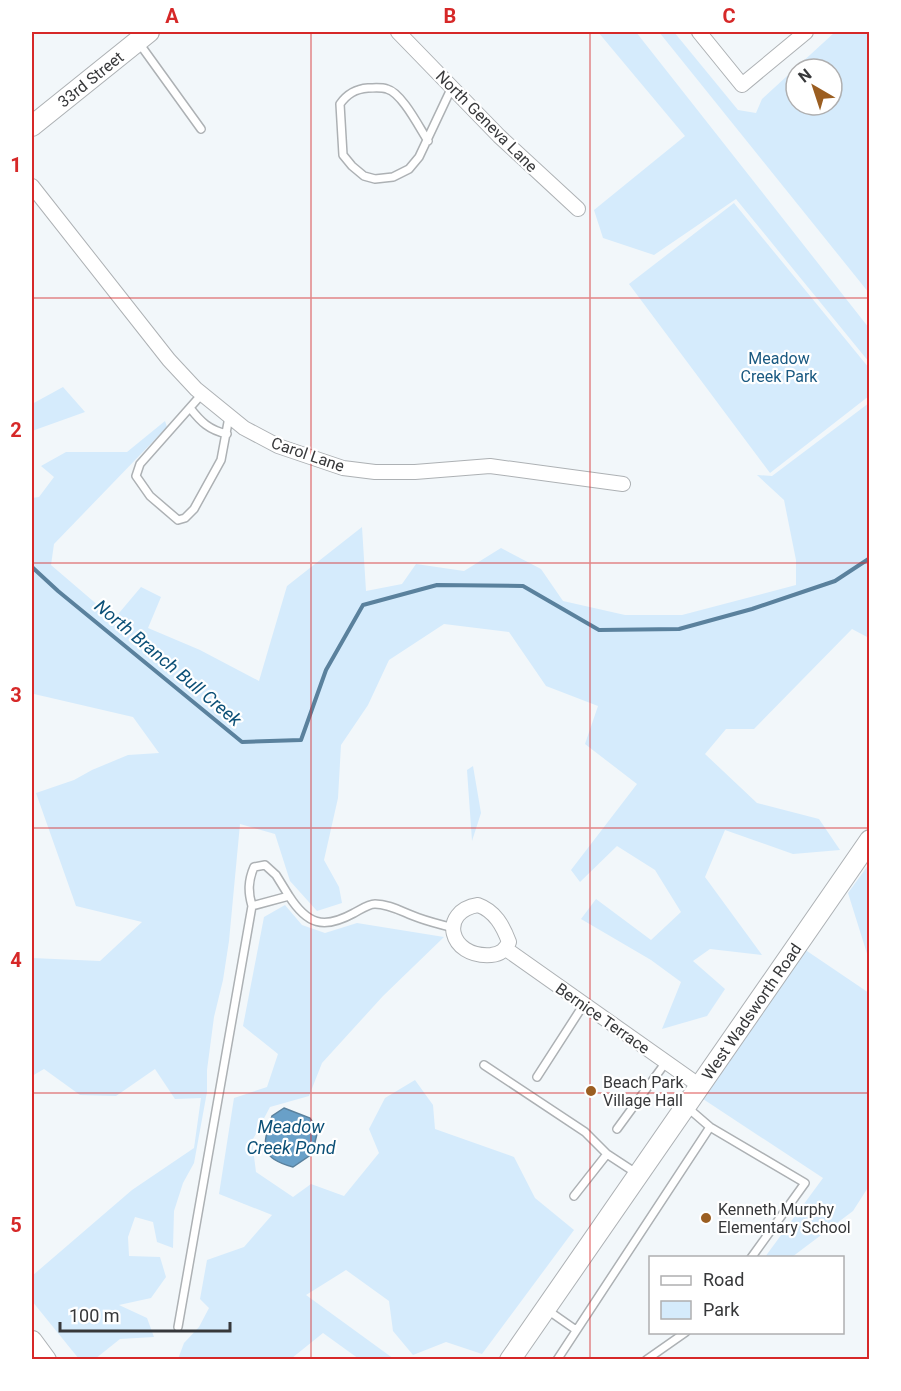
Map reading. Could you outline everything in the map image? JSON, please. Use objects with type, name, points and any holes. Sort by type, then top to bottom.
[{"type":"main road","name":"33rd Street","points":[[32,126],[144,36]]},
{"type":"main road","name":"West Wadsworth Road","points":[[510,1359],[870,840]]},
{"type":"main road","points":[[32,1341],[46,1359]]},
{"type":"street","name":"North Geneva Lane","points":[[398,32],[499,136],[578,208]]},
{"type":"street","points":[[699,32],[742,85],[806,32]]},
{"type":"street","name":"Carol Lane","points":[[32,186],[169,360],[202,394],[229,417],[244,428],[278,446],[343,468],[375,472],[415,472],[490,466],[623,484]]},
{"type":"street","points":[[478,905],[493,914],[504,929],[509,942],[506,950],[486,955],[467,952],[455,937],[454,921],[460,911],[478,905]]},
{"type":"street","name":"Bernice Terrace","points":[[506,950],[700,1086]]},
{"type":"lane","points":[[144,36],[201,129]]},
{"type":"lane","points":[[428,141],[401,100],[386,88],[360,89],[347,95],[340,104],[343,155],[364,176],[375,179],[393,177],[408,169],[428,141],[452,87]]},
{"type":"lane","points":[[202,394],[140,464],[136,476],[150,496],[178,520],[185,518],[194,509],[221,460],[229,417]]},
{"type":"lane","points":[[190,408],[202,424],[227,434]]},
{"type":"lane","points":[[178,1327],[252,906],[249,894],[250,876],[254,867],[265,865],[276,875],[299,911],[313,922],[329,923],[347,917],[371,904],[386,905],[454,928]]},
{"type":"lane","points":[[252,906],[289,896]]},
{"type":"lane","points":[[537,1077],[584,1004]]},
{"type":"lane","points":[[617,1129],[666,1062]]},
{"type":"lane","points":[[484,1065],[585,1132],[607,1154],[638,1175]]},
{"type":"lane","points":[[686,1107],[710,1127],[805,1183],[752,1256]]},
{"type":"lane","points":[[557,1359],[710,1127]]},
{"type":"lane","points":[[574,1196],[607,1154]]},
{"type":"lane","points":[[545,1309],[576,1330]]},
{"type":"lane","points":[[646,1359],[683,1334]]},
{"type":"green space","points":[[598,32],[636,32],[869,328],[869,362],[736,199],[654,255],[603,238],[594,210],[685,136]]},
{"type":"green space","points":[[659,32],[674,32],[738,110],[756,113],[762,99],[784,79],[784,117],[844,117],[844,57],[808,57],[835,32],[869,32],[869,293]]},
{"type":"green space","name":"Meadow Creek Park","points":[[734,203],[869,368],[869,396],[770,473],[629,284]]},
{"type":"green space","points":[[63,387],[85,412],[32,431],[32,404]]},
{"type":"green space","points":[[869,403],[869,638],[852,629],[754,729],[726,729],[705,754],[757,803],[819,819],[840,850],[793,854],[725,830],[705,877],[762,955],[710,949],[693,961],[725,989],[707,1016],[662,1029],[681,982],[651,960],[581,919],[596,899],[651,940],[681,912],[655,870],[617,846],[580,882],[571,870],[637,784],[585,744],[598,706],[546,686],[509,632],[444,624],[389,660],[368,705],[341,745],[338,798],[324,860],[339,887],[342,903],[317,911],[290,881],[275,834],[240,824],[229,941],[214,1017],[207,1070],[207,1092],[194,1163],[183,1183],[174,1211],[173,1248],[157,1242],[153,1222],[135,1217],[128,1237],[129,1256],[160,1257],[166,1277],[151,1298],[119,1305],[147,1318],[154,1337],[120,1339],[95,1359],[79,1359],[32,1301],[32,1276],[132,1190],[194,1148],[201,1098],[175,1099],[155,1069],[116,1096],[80,1095],[44,1069],[32,1076],[32,958],[100,961],[142,922],[76,906],[36,793],[74,780],[128,755],[159,753],[133,717],[34,694],[32,691],[32,498],[39,497],[54,477],[41,466],[66,452],[127,452],[165,421],[167,427],[54,544],[51,565],[114,619],[141,587],[161,597],[148,628],[200,650],[259,681],[287,586],[362,527],[366,591],[402,584],[416,564],[464,571],[501,548],[541,569],[563,601],[625,615],[682,615],[796,585],[796,560],[784,500],[757,475],[772,476]]},
{"type":"green space","points":[[473,766],[481,813],[472,841],[467,770]]},
{"type":"green space","points":[[869,864],[869,960],[848,893]]},
{"type":"green space","points":[[285,905],[302,925],[325,933],[357,923],[444,937],[383,996],[322,1063],[309,1096],[270,1107],[252,1141],[256,1172],[293,1197],[311,1184],[344,1196],[379,1153],[369,1129],[385,1098],[415,1080],[433,1105],[435,1129],[514,1157],[535,1198],[574,1230],[482,1354],[446,1342],[413,1355],[393,1331],[389,1301],[346,1270],[306,1295],[394,1359],[359,1359],[323,1333],[293,1359],[178,1359],[184,1343],[199,1327],[209,1308],[200,1299],[207,1260],[244,1247],[272,1215],[219,1194],[234,1098],[267,1087],[278,1054],[243,1026],[264,917]]},
{"type":"green space","points":[[804,949],[869,993],[869,1186],[853,1211],[793,1256],[766,1256],[823,1178],[700,1097]]},
{"type":"water","name":"Meadow Creek Pond","points":[[284,1108],[310,1118],[318,1130],[312,1154],[293,1167],[269,1155],[265,1143],[272,1116]]},
{"type":"waterway","name":"North Branch Bull Creek","points":[[32,567],[242,742],[301,740],[326,670],[363,605],[437,585],[523,586],[599,630],[679,629],[752,609],[835,581],[870,558]]},
{"type":"place","name":"Beach Park Village Hall","points":[[591,1091]]},
{"type":"place","name":"Kenneth Murphy Elementary School","points":[[706,1218]]}]
